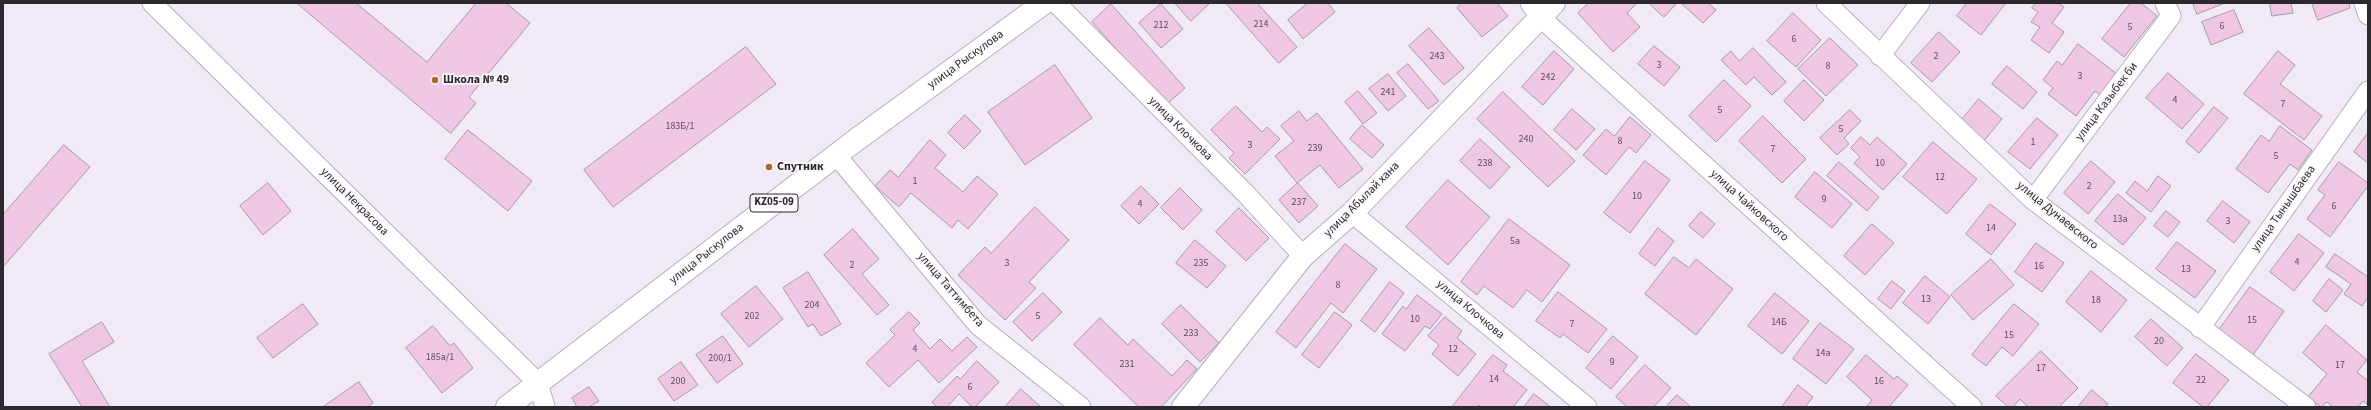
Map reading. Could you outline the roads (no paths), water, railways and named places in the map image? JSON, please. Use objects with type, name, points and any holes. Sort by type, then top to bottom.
[{"type":"main road","name":"улица Рыскулова","points":[[507,407],[836,155],[1044,3]]},
{"type":"main road","name":"улица Абылай хана","points":[[1183,407],[1303,256],[1352,213],[1541,8]]},
{"type":"street","name":"улица Некрасова","points":[[152,3],[538,384],[545,407]]},
{"type":"street","name":"улица Клочкова","points":[[1056,3],[1246,194],[1303,256]]},
{"type":"street","name":"улица Дунаевского","points":[[1826,3],[2033,200],[2306,407]]},
{"type":"street","points":[[1880,56],[1920,3]]},
{"type":"street","name":"улица Казыбек би","points":[[2033,200],[2172,16],[2165,3]]},
{"type":"street","points":[[2364,3],[2368,15]]},
{"type":"street","name":"улица Чайковского","points":[[1541,8],[1972,407]]},
{"type":"street","name":"улица Тынышбаева","points":[[2200,328],[2368,91]]},
{"type":"street","name":"улица Таттимбета","points":[[836,155],[978,325],[1081,407]]},
{"type":"street","name":"улица Клочкова","points":[[1352,213],[1587,407]]},
{"type":"place","name":"Школа № 49","points":[[435,80]]},
{"type":"place","name":"Спутник","points":[[769,167]]}]
